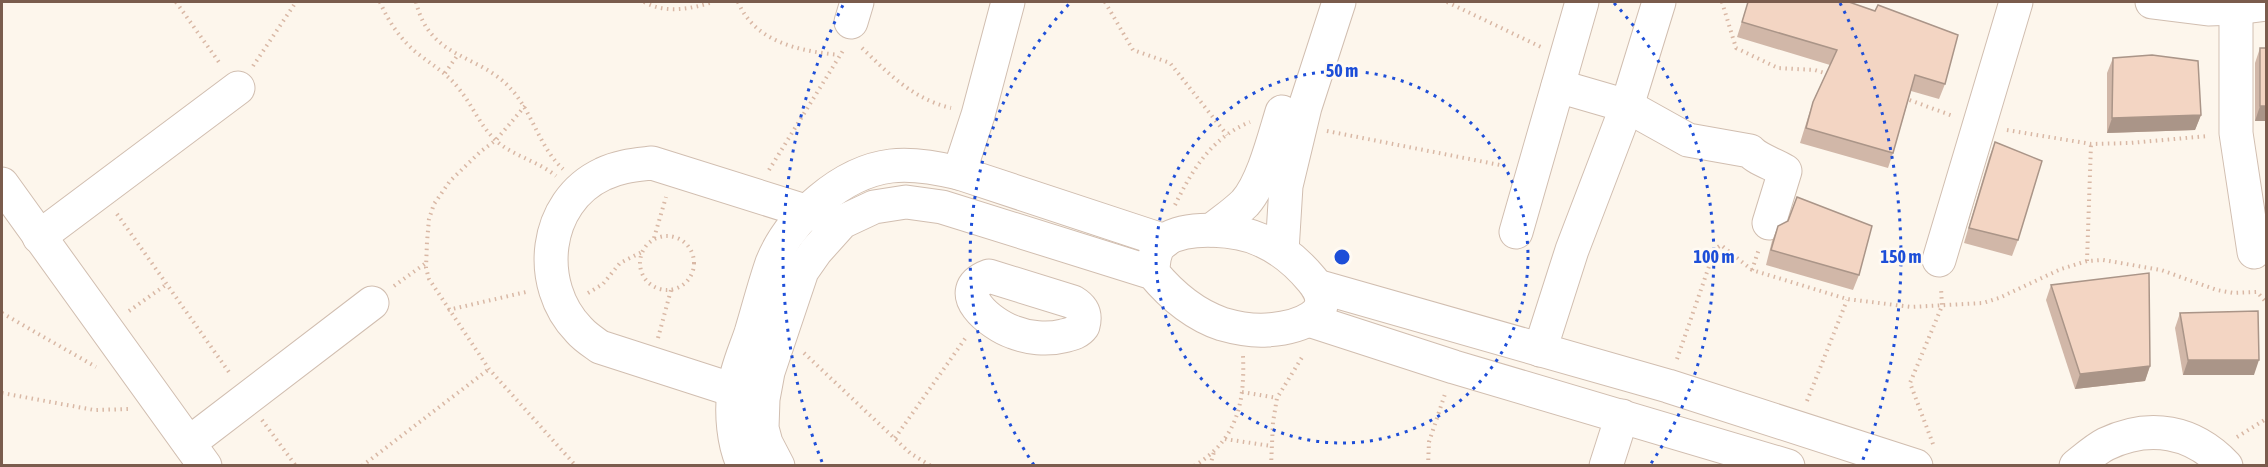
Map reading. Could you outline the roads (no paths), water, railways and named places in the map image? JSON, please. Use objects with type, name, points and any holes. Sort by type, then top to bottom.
[{"type":"street","points":[[959,173],[978,116],[1008,2]]},
{"type":"street","points":[[1282,251],[1292,118],[1316,2]]},
{"type":"street","points":[[1212,230],[1246,202],[1260,178],[1270,152],[1292,118],[1339,2]]},
{"type":"street","points":[[1516,232],[1582,2]]},
{"type":"street","points":[[1540,350],[1572,250],[1627,106],[1659,2]]},
{"type":"street","points":[[1938,260],[2016,2]]},
{"type":"street","points":[[2152,2],[2208,9],[2251,6],[2236,133],[2254,252]]},
{"type":"street","points":[[1562,73],[1688,140],[1750,151],[1756,157],[1769,161],[1785,171],[1769,223]]},
{"type":"street","points":[[39,237],[237,88]]},
{"type":"street","points":[[748,394],[600,347],[579,331],[563,310],[553,286],[550,260],[553,234],[564,210],[580,191],[602,174],[626,165],[652,163],[842,222]]},
{"type":"street","points":[[778,465],[766,443],[739,366],[773,262],[794,225],[835,190],[860,174],[892,166],[935,168],[959,173],[1162,239],[1212,230],[1260,239],[1282,251],[1301,266],[1317,286],[1321,295],[1321,305],[1317,314],[1318,323]]},
{"type":"street","points":[[2,184],[197,454],[246,399],[372,303]]},
{"type":"street","points":[[744,465],[736,446],[748,394],[768,372],[802,271],[816,251],[842,222],[874,207],[906,202],[942,207],[1154,273]]},
{"type":"street","points":[[1162,239],[1153,261],[1154,273],[1167,290],[1184,304],[1203,316],[1223,324],[1244,329],[1266,330],[1318,323],[1454,367],[1788,465]]},
{"type":"street","points":[[1032,290],[1048,241]]},
{"type":"street","points":[[989,276],[1032,290],[1078,305],[1085,320],[1080,330],[1060,337],[1029,337],[1000,327],[977,309],[973,295],[978,282],[989,276]]},
{"type":"street","points":[[1317,286],[1668,386],[1797,427],[1925,455]]},
{"type":"street","points":[[1606,465],[1622,416]]},
{"type":"street","points":[[2076,465],[2104,444],[2131,434],[2160,432],[2188,438],[2220,459]]}]
